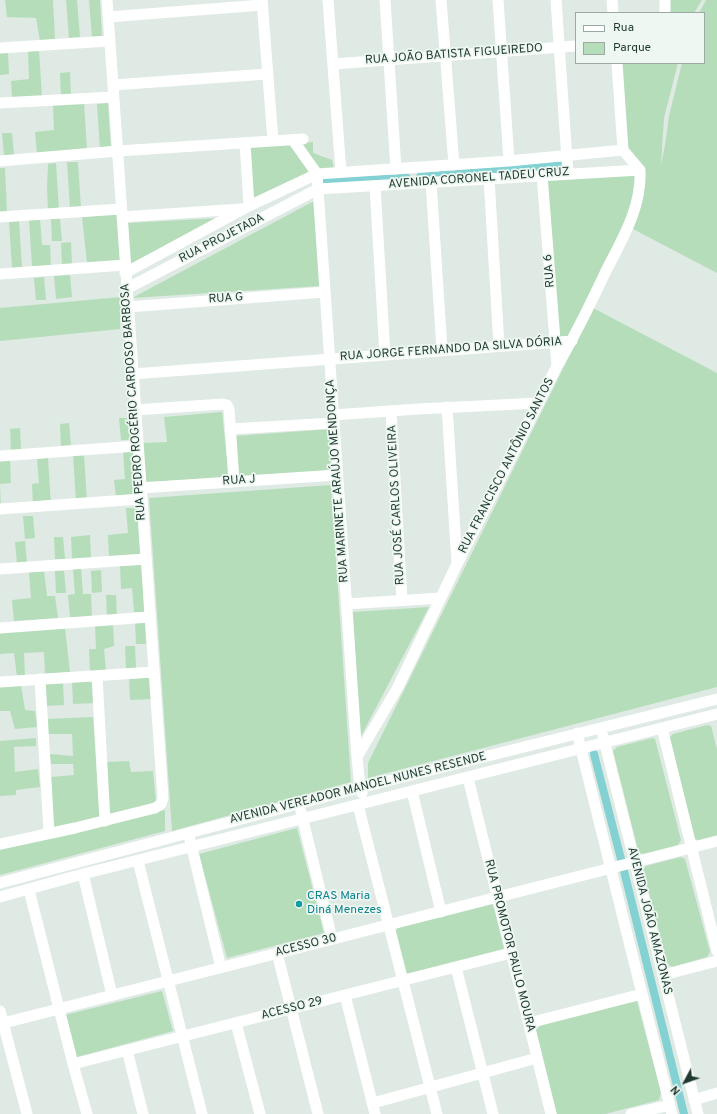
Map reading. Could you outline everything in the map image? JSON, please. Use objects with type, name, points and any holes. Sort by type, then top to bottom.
[{"type":"street","name":"RUA PEDRO ROGÉRIO CARDOSO BARBOSA","points":[[105,821],[155,808],[161,804],[163,798],[138,446],[134,410],[107,0]]},
{"type":"street","points":[[328,0],[341,172]]},
{"type":"street","points":[[385,0],[396,169]]},
{"type":"street","points":[[441,0],[454,165]]},
{"type":"street","points":[[498,0],[509,161]]},
{"type":"street","points":[[556,0],[568,174]]},
{"type":"street","points":[[612,0],[613,12]]},
{"type":"street","points":[[665,0],[666,12]]},
{"type":"street","points":[[108,17],[262,3],[273,141]]},
{"type":"street","points":[[0,48],[109,41]]},
{"type":"street","name":"RUA JOÃO BATISTA FIGUEIREDO","points":[[333,64],[575,46]]},
{"type":"street","points":[[617,64],[623,150],[640,170]]},
{"type":"street","points":[[113,85],[267,74]]},
{"type":"street","points":[[0,103],[113,97]]},
{"type":"street","points":[[0,161],[118,151],[298,140],[317,174]]},
{"type":"street","points":[[0,217],[247,207],[245,143]]},
{"type":"street","name":"AVENIDA CORONEL TADEU CRUZ","points":[[317,174],[509,161],[623,150]]},
{"type":"street","points":[[412,168],[413,183]]},
{"type":"street","name":"AVENIDA CORONEL TADEU CRUZ","points":[[318,189],[640,170]]},
{"type":"street","name":"RUA FRANCISCO ANTÔNIO SANTOS","points":[[357,757],[398,686],[457,564],[572,341],[634,213],[639,192],[640,170]]},
{"type":"street","name":"RUA MARINETE ARAÚJO MENDONÇA","points":[[317,174],[360,788],[389,925],[437,1114]]},
{"type":"street","name":"RUA PROJETADA","points":[[125,269],[247,207],[317,174]]},
{"type":"street","name":"RUA 6","points":[[542,175],[558,366]]},
{"type":"street","points":[[489,178],[499,346]]},
{"type":"street","points":[[431,182],[442,350]]},
{"type":"street","points":[[375,186],[385,355]]},
{"type":"street","name":"RUA PROJETADA","points":[[126,288],[318,189]]},
{"type":"street","points":[[0,274],[125,269]]},
{"type":"street","name":"RUA G","points":[[128,307],[325,292]]},
{"type":"street","name":"RUA JORGE FERNANDO DA SILVA DÓRIA","points":[[132,374],[572,341]]},
{"type":"street","points":[[230,429],[334,419],[391,411],[539,403]]},
{"type":"street","points":[[134,410],[226,405],[229,409],[234,481]]},
{"type":"street","points":[[447,407],[457,564]]},
{"type":"street","name":"RUA JOSÉ CARLOS OLIVEIRA","points":[[391,411],[402,600]]},
{"type":"street","points":[[0,456],[138,446]]},
{"type":"street","name":"RUA J","points":[[0,509],[234,481],[338,475]]},
{"type":"street","points":[[0,569],[145,559]]},
{"type":"street","points":[[346,604],[441,598]]},
{"type":"street","points":[[0,628],[150,617]]},
{"type":"street","points":[[0,682],[154,672]]},
{"type":"street","points":[[0,844],[105,821],[97,676]]},
{"type":"street","points":[[40,679],[49,833]]},
{"type":"street","name":"AVENIDA VEREADOR MANOEL NUNES RESENDE","points":[[0,883],[360,788],[717,699]]},
{"type":"street","name":"AVENIDA VEREADOR MANOEL NUNES RESENDE","points":[[0,897],[83,874],[717,714]]},
{"type":"street","name":"AVENIDA JOÃO AMAZONAS","points":[[600,727],[698,1114]]},
{"type":"street","points":[[662,728],[717,951]]},
{"type":"street","name":"AVENIDA JOÃO AMAZONAS","points":[[577,733],[671,1109]]},
{"type":"street","name":"RUA PROMOTOR PAULO MOURA","points":[[468,778],[551,1114]]},
{"type":"street","points":[[412,791],[442,912]]},
{"type":"street","points":[[299,804],[332,939]]},
{"type":"street","points":[[188,833],[221,968]]},
{"type":"street","name":"ACESSO 30","points":[[2,1024],[717,841]]},
{"type":"street","points":[[138,861],[202,1114]]},
{"type":"street","points":[[83,874],[112,995]]},
{"type":"street","points":[[29,890],[87,1114]]},
{"type":"street","points":[[277,954],[318,1114]]},
{"type":"street","name":"ACESSO 29","points":[[73,1064],[511,954]]},
{"type":"street","points":[[663,975],[717,961]]},
{"type":"street","points":[[456,967],[493,1114]]},
{"type":"street","points":[[529,1024],[642,994]]},
{"type":"street","points":[[345,995],[376,1114]]},
{"type":"street","points":[[0,1011],[2,1024],[27,1114]]},
{"type":"street","points":[[236,1023],[260,1114]]},
{"type":"street","points":[[127,1050],[143,1114]]},
{"type":"street","points":[[372,1103],[537,1058]]},
{"type":"street","points":[[694,1100],[717,1093]]},
{"type":"street","points":[[631,1114],[671,1109]]},
{"type":"green space","points":[[5,0],[53,0],[55,39],[40,41],[36,18],[7,17]]},
{"type":"green space","points":[[66,0],[77,0],[80,37],[69,38]]},
{"type":"green space","points":[[89,0],[100,0],[102,37],[92,38]]},
{"type":"green space","points":[[666,0],[702,0],[695,12],[665,12]]},
{"type":"green space","points":[[706,0],[717,0],[717,273],[633,229],[630,223],[572,341],[555,342],[546,179],[640,170],[628,156],[617,64],[678,64],[664,118],[661,165],[669,116],[682,64],[705,64],[705,12],[700,12]]},
{"type":"green space","points":[[39,50],[42,97],[12,98],[11,81],[29,79],[28,51]]},
{"type":"green space","points":[[0,53],[8,53],[9,74],[0,75]]},
{"type":"green space","points":[[70,72],[71,94],[61,95],[60,73]]},
{"type":"green space","points":[[84,103],[87,149],[37,154],[35,132],[54,130],[53,105]]},
{"type":"green space","points":[[108,103],[111,150],[100,150],[97,104]]},
{"type":"green space","points":[[2,133],[12,133],[14,155],[4,155]]},
{"type":"green space","points":[[313,142],[313,153],[332,160],[334,169],[252,201],[248,147]]},
{"type":"green space","points":[[67,162],[78,162],[81,208],[70,209]]},
{"type":"green space","points":[[56,163],[59,210],[48,210],[48,164]]},
{"type":"green space","points":[[0,168],[5,168],[7,212],[0,213]]},
{"type":"green space","points":[[314,201],[320,286],[132,298]]},
{"type":"green space","points":[[117,214],[120,261],[87,263],[82,217]]},
{"type":"green space","points":[[221,218],[130,266],[127,223]]},
{"type":"green space","points":[[40,219],[42,245],[50,245],[51,266],[32,266],[29,220]]},
{"type":"green space","points":[[51,219],[60,219],[62,241],[52,241]]},
{"type":"green space","points":[[19,221],[22,267],[12,268],[9,222]]},
{"type":"green space","points":[[71,242],[72,265],[62,265],[61,243]]},
{"type":"green space","points":[[70,275],[72,297],[56,299],[54,276]]},
{"type":"green space","points":[[44,277],[46,300],[36,300],[34,278]]},
{"type":"green space","points":[[121,297],[120,329],[0,341],[0,308]]},
{"type":"green space","points":[[593,308],[717,373],[717,687],[368,778],[368,763]]},
{"type":"green space","points":[[222,412],[229,478],[145,482],[143,443],[167,442],[164,417]]},
{"type":"green space","points":[[119,418],[129,418],[130,440],[121,440]]},
{"type":"green space","points":[[69,423],[71,445],[61,446],[60,424]]},
{"type":"green space","points":[[20,428],[21,450],[11,451],[10,429]]},
{"type":"green space","points":[[331,429],[333,474],[237,477],[235,436]]},
{"type":"green space","points":[[123,451],[133,451],[136,497],[116,498],[114,480],[125,479]]},
{"type":"green space","points":[[73,455],[84,455],[87,501],[76,502]]},
{"type":"green space","points":[[48,458],[51,505],[33,505],[32,484],[39,483],[37,459]]},
{"type":"green space","points":[[10,459],[11,483],[0,484],[0,460]]},
{"type":"green space","points":[[0,484],[1,508],[0,508]]},
{"type":"green space","points":[[331,485],[351,782],[172,831],[149,498]]},
{"type":"green space","points":[[126,508],[137,508],[140,554],[109,557],[108,535],[128,533]]},
{"type":"green space","points":[[23,516],[33,516],[35,538],[25,539]]},
{"type":"green space","points":[[90,535],[91,558],[72,560],[71,537]]},
{"type":"green space","points":[[54,537],[63,537],[65,559],[55,559]]},
{"type":"green space","points":[[25,541],[27,564],[17,564],[15,542]]},
{"type":"green space","points":[[142,565],[144,612],[134,612],[132,588],[121,589],[120,566]]},
{"type":"green space","points":[[81,568],[83,594],[91,594],[92,617],[70,617],[68,595],[75,594],[73,569]]},
{"type":"green space","points":[[101,570],[102,592],[92,593],[91,571]]},
{"type":"green space","points":[[44,571],[47,596],[55,596],[58,618],[14,621],[12,600],[31,598],[29,572]]},
{"type":"green space","points":[[55,571],[64,571],[66,593],[56,593]]},
{"type":"green space","points":[[106,595],[116,595],[117,617],[107,617]]},
{"type":"green space","points":[[429,607],[360,738],[353,612]]},
{"type":"green space","points":[[145,621],[146,644],[136,644],[135,622]]},
{"type":"green space","points":[[113,624],[114,646],[104,649],[106,671],[90,673],[89,649],[96,649],[95,625]]},
{"type":"green space","points":[[65,628],[70,672],[45,674],[44,652],[24,653],[25,677],[17,677],[14,653],[0,654],[0,632]]},
{"type":"green space","points":[[125,646],[135,646],[136,668],[126,668]]},
{"type":"green space","points":[[152,676],[153,699],[130,700],[129,677]]},
{"type":"green space","points":[[94,681],[95,703],[73,704],[72,682]]},
{"type":"green space","points":[[63,683],[64,705],[42,706],[41,684]]},
{"type":"green space","points":[[21,685],[25,710],[35,711],[37,727],[15,729],[10,711],[0,711],[0,687]]},
{"type":"green space","points":[[93,717],[100,818],[53,828],[51,777],[74,775],[73,764],[51,764],[50,754],[73,756],[72,734],[48,734],[46,719]]},
{"type":"green space","points":[[707,725],[711,726],[717,749],[717,836],[698,840],[693,837],[669,738],[673,734]]},
{"type":"green space","points":[[36,738],[36,746],[14,747],[15,772],[38,769],[40,787],[16,790],[16,795],[0,796],[0,741]]},
{"type":"green space","points":[[652,738],[655,739],[681,840],[678,845],[644,854],[640,853],[638,850],[613,751],[617,747]]},
{"type":"green space","points":[[129,761],[131,772],[153,771],[156,803],[109,816],[106,762]]},
{"type":"green space","points":[[165,810],[165,831],[0,875],[0,850]]},
{"type":"green space","points":[[297,828],[324,933],[227,958],[199,854]]},
{"type":"green space","points":[[681,857],[685,859],[710,952],[707,957],[672,967],[667,962],[643,870],[646,866]]},
{"type":"green space","points":[[492,904],[494,908],[503,949],[407,974],[404,972],[394,932],[399,927]]},
{"type":"green space","points":[[162,991],[173,1031],[77,1057],[65,1015]]},
{"type":"green space","points":[[633,1000],[637,1001],[661,1092],[659,1100],[605,1114],[557,1114],[536,1030],[542,1024]]},
{"type":"waterway","points":[[420,177],[565,165]]},
{"type":"waterway","points":[[324,182],[407,178]]},
{"type":"waterway","points":[[594,754],[621,859]]},
{"type":"waterway","points":[[624,871],[684,1114]]},
{"type":"place","name":"CRAS Maria Diná Menezes","points":[[299,904]]}]
